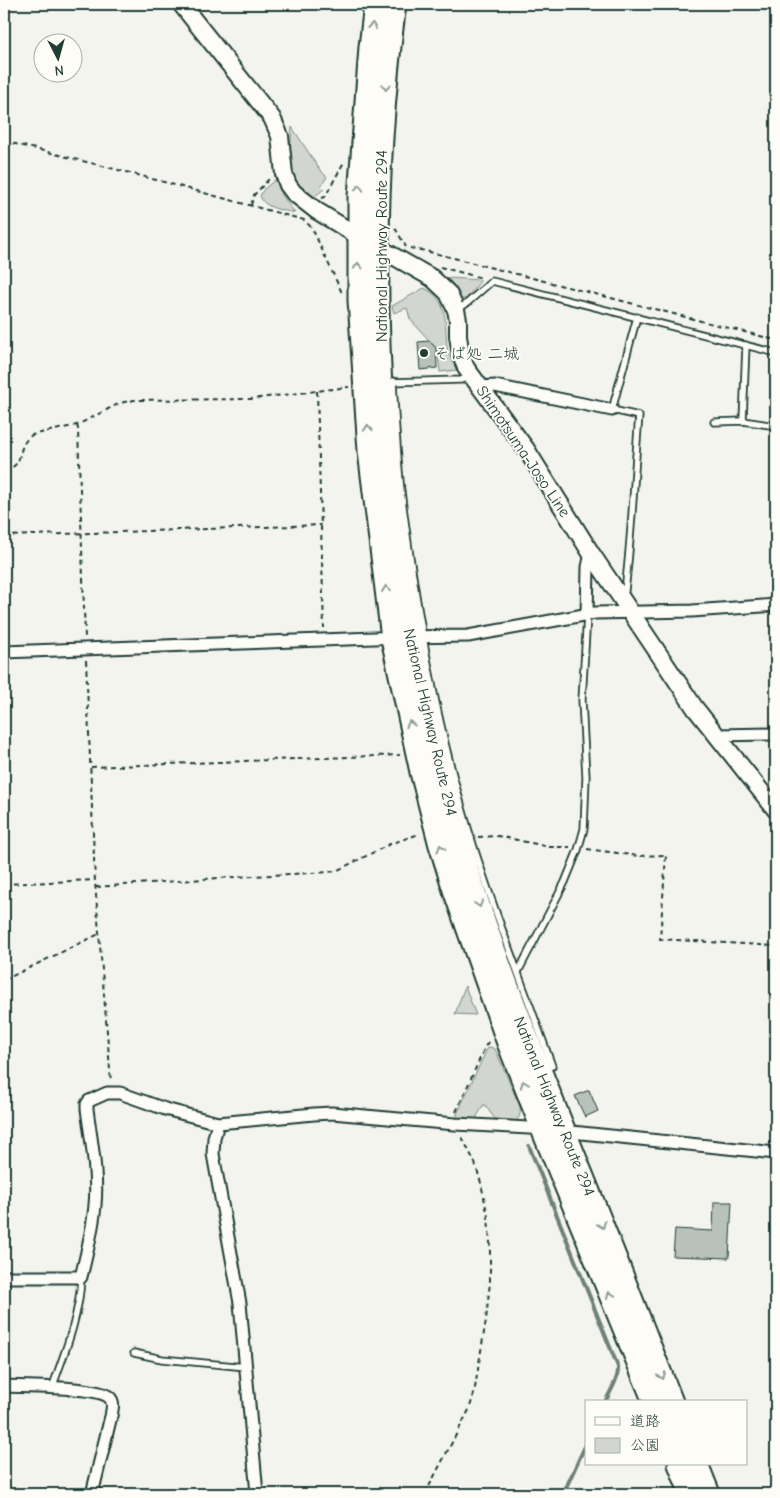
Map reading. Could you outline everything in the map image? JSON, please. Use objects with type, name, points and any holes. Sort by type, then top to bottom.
[{"type":"highway","name":"National Highway Route 294","points":[[374,4],[363,132],[358,236],[359,300],[370,451],[408,637],[461,849],[493,948],[671,1400]]},
{"type":"highway","name":"National Highway Route 294","points":[[395,4],[389,48],[382,133],[377,298],[387,382],[386,449],[393,522],[408,637],[421,772],[454,890],[508,1043],[653,1400]]},
{"type":"highway","points":[[680,1466],[691,1494]]},
{"type":"highway","points":[[698,1466],[709,1494]]},
{"type":"main road","name":"Shimotsuma-Joso Line","points":[[182,4],[272,118],[280,136],[284,174],[288,185],[298,198],[358,236],[418,270],[441,285],[448,293],[456,310],[461,355],[476,381],[526,449],[591,553],[695,708],[776,810]]},
{"type":"street","points":[[476,381],[612,410]]},
{"type":"street","points":[[587,615],[588,567],[591,553]]},
{"type":"street","points":[[4,652],[468,636],[595,613],[692,611],[776,605]]},
{"type":"street","points":[[717,735],[776,734]]},
{"type":"street","points":[[4,1277],[81,1277],[96,1197],[87,1104],[95,1098],[112,1092],[120,1092],[165,1109],[218,1124],[332,1113],[453,1124],[542,1129],[776,1153]]},
{"type":"street","points":[[218,1124],[214,1138],[214,1154],[240,1302],[257,1494]]},
{"type":"street","points":[[4,1386],[92,1391],[107,1395],[112,1400],[111,1416],[92,1494]]},
{"type":"lane","points":[[456,310],[466,304],[492,281],[776,353]]},
{"type":"lane","points":[[621,598],[625,591],[632,534],[633,491],[639,416],[612,410],[636,317]]},
{"type":"lane","points":[[743,422],[746,345]]},
{"type":"lane","points":[[387,382],[476,381]]},
{"type":"lane","points":[[714,422],[743,422],[776,426]]},
{"type":"lane","points":[[518,972],[565,882],[584,830],[586,786],[582,700],[587,615]]},
{"type":"lane","points":[[408,637],[435,700],[471,838],[552,1066],[540,1070]]},
{"type":"lane","points":[[52,1388],[77,1311],[81,1292],[81,1277]]},
{"type":"lane","points":[[134,1354],[162,1359],[246,1367]]},
{"type":"path","points":[[4,141],[304,220],[312,228],[344,296]]},
{"type":"path","points":[[251,205],[254,195],[258,190],[283,166]]},
{"type":"path","points":[[414,254],[407,248],[426,251],[776,340]]},
{"type":"path","points":[[433,265],[492,281]]},
{"type":"path","points":[[4,470],[11,469],[16,465],[23,444],[32,435],[77,425],[120,404],[134,400],[251,399],[351,387]]},
{"type":"path","points":[[317,391],[324,640]]},
{"type":"path","points":[[77,425],[95,880],[112,1092]]},
{"type":"path","points":[[4,536],[321,525]]},
{"type":"path","points":[[91,767],[405,755]]},
{"type":"path","points":[[96,887],[336,871],[390,844],[424,832]]},
{"type":"path","points":[[471,838],[498,836],[550,846],[639,856],[666,855],[660,939],[776,946]]},
{"type":"path","points":[[4,884],[95,880]]},
{"type":"path","points":[[4,980],[99,934]]},
{"type":"path","points":[[425,1494],[469,1410],[474,1394],[486,1320],[490,1282],[488,1217],[475,1163],[453,1124],[486,1045],[493,1036]]},
{"type":"green space","points":[[292,127],[320,170],[327,177],[321,186],[324,189],[314,197],[304,191],[293,175],[290,158]]},
{"type":"green space","points":[[276,179],[282,195],[295,213],[275,208],[262,200],[260,196],[264,189]]},
{"type":"green space","points":[[448,278],[481,280],[466,299],[461,299],[458,291]]},
{"type":"green space","points":[[424,288],[433,293],[443,308],[448,351],[457,370],[440,372],[437,349],[410,319],[407,308],[394,313],[392,306]]},
{"type":"green space","points":[[465,986],[476,1015],[455,1014]]},
{"type":"green space","points":[[490,1047],[495,1049],[519,1104],[520,1114],[516,1121],[495,1119],[484,1104],[475,1120],[457,1118],[457,1114],[487,1049]]},
{"type":"building","points":[[429,341],[436,348],[437,368],[420,370],[418,342]]},
{"type":"building","points":[[589,1090],[598,1111],[585,1117],[575,1096]]},
{"type":"building","points":[[714,1202],[732,1202],[729,1258],[673,1256],[675,1229],[713,1231]]},
{"type":"waterway","points":[[529,1146],[618,1367],[616,1380],[606,1400]]},
{"type":"waterway","points":[[563,1494],[585,1446]]},
{"type":"place","name":"そば処 二城","points":[[424,353]]}]
